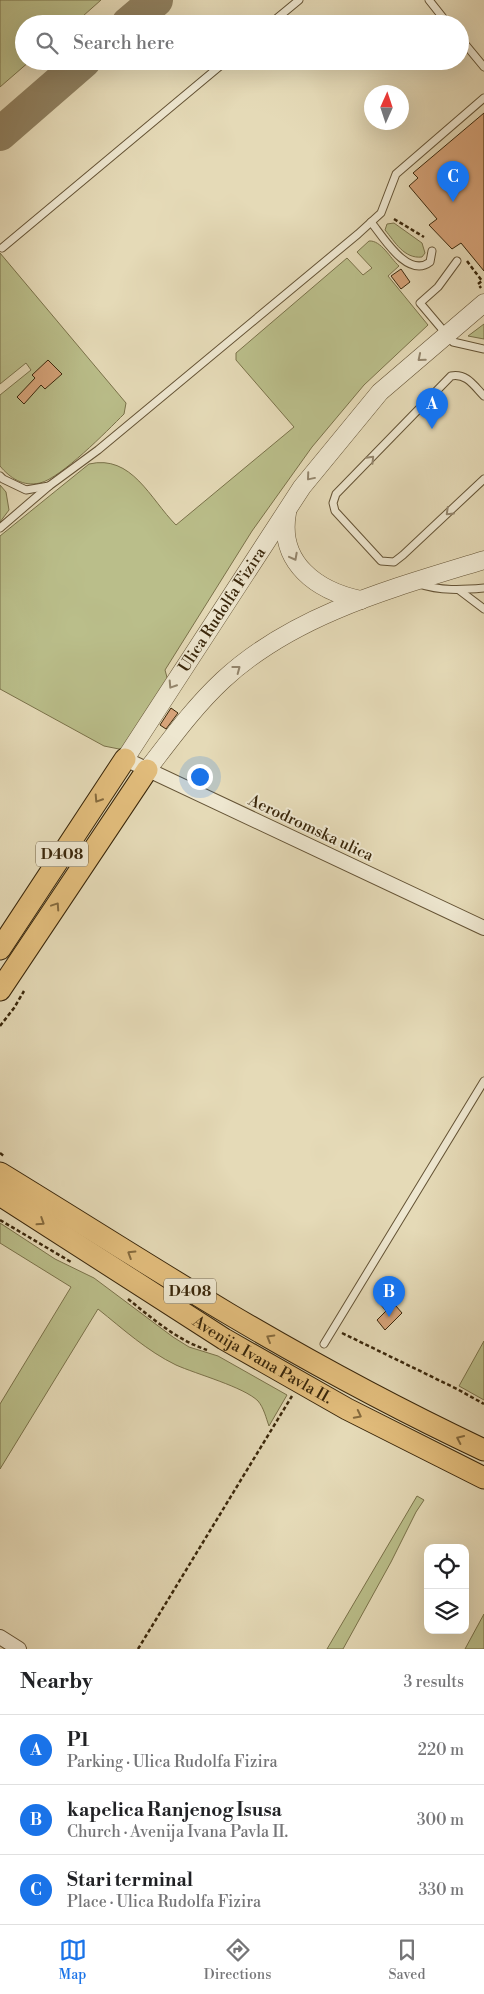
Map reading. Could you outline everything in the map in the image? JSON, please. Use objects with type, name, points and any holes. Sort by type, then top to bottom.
[{"type":"main road","name":"Ulica Rudolfa Fizira","points":[[0,950],[124,759]]},
{"type":"main road","name":"D408","points":[[0,990],[147,770]]},
{"type":"main road","name":"Avenija Ivana Pavla II.","points":[[0,1172],[183,1287],[271,1338],[378,1398],[484,1450]]},
{"type":"main road","name":"Avenija Ivana Pavla II.","points":[[0,1195],[187,1317],[256,1358],[355,1414],[484,1478]]},
{"type":"street","name":"Ulica Rudolfa Fizira","points":[[124,759],[302,487],[380,392],[446,336],[481,300]]},
{"type":"street","points":[[287,510],[286,536],[288,546],[298,565],[321,586],[344,596],[361,600]]},
{"type":"street","points":[[147,770],[198,705],[225,678],[264,649],[300,627],[361,600],[484,560]]},
{"type":"street","name":"Aerodromska ulica","points":[[124,759],[484,928]]},
{"type":"street","points":[[0,1637],[19,1649]]},
{"type":"lane","points":[[281,15],[299,0]]},
{"type":"lane","points":[[429,0],[441,15]]},
{"type":"lane","points":[[469,49],[484,67]]},
{"type":"lane","points":[[2,248],[215,70]]},
{"type":"lane","points":[[0,528],[49,486],[98,450],[371,222],[381,213],[396,174],[484,98]]},
{"type":"lane","points":[[371,222],[399,256],[413,265],[426,266],[430,262],[432,251]]},
{"type":"lane","points":[[457,261],[438,287],[420,303],[446,336],[457,344],[484,349]]},
{"type":"lane","points":[[484,396],[466,378],[459,374],[451,376],[336,494],[333,503],[335,511],[382,562],[394,562],[484,479]]},
{"type":"lane","points":[[0,476],[26,490],[49,486]]},
{"type":"lane","points":[[455,569],[484,551]]},
{"type":"lane","points":[[414,583],[431,588],[459,590],[484,588]]},
{"type":"lane","points":[[459,590],[484,609]]},
{"type":"lane","points":[[324,1344],[484,1082]]},
{"type":"path","points":[[394,219],[424,237]]},
{"type":"path","points":[[457,261],[463,256],[482,281],[478,284],[481,300]]},
{"type":"path","points":[[0,1026],[24,991]]},
{"type":"path","points":[[334,1329],[484,1404]]},
{"type":"path","points":[[138,1649],[291,1398]]},
{"type":"green space","points":[[0,0],[101,0],[84,15],[15,15],[15,70],[20,70],[0,87]]},
{"type":"green space","points":[[394,223],[422,243],[425,253],[422,257],[410,255],[396,244],[385,230],[387,224]]},
{"type":"green space","points":[[369,241],[373,241],[381,246],[399,266],[388,276],[428,325],[364,385],[312,447],[252,531],[165,670],[168,681],[126,747],[119,749],[104,746],[0,689],[0,536],[89,464],[104,463],[117,466],[129,472],[139,481],[176,525],[294,427],[236,360],[236,353],[347,258],[363,275],[372,268],[357,252]]},
{"type":"green space","points":[[0,253],[126,403],[124,414],[95,442],[60,472],[49,479],[34,484],[17,481],[0,466],[0,395],[31,370],[26,363],[0,384]]},
{"type":"green space","points":[[484,324],[484,339],[468,336]]},
{"type":"green space","points":[[0,485],[6,492],[9,510],[0,522]]},
{"type":"green space","points":[[0,1223],[55,1259],[94,1278],[189,1347],[218,1356],[287,1395],[269,1426],[262,1407],[251,1396],[165,1359],[98,1309],[0,1469],[0,1404],[71,1287],[0,1243]]},
{"type":"green space","points":[[484,1341],[484,1400],[459,1386]]},
{"type":"green space","points":[[417,1496],[424,1500],[343,1649],[327,1649]]},
{"type":"green space","points":[[484,1614],[484,1649],[465,1649]]},
{"type":"building","points":[[484,113],[484,271],[461,243],[452,249],[429,225],[437,219],[409,186],[418,178],[413,173]]},
{"type":"building","points":[[401,269],[410,282],[401,289],[391,276]]},
{"type":"building","points":[[48,360],[62,374],[45,389],[41,385],[24,404],[17,397],[35,378],[32,375]]},
{"type":"building","points":[[171,708],[178,713],[166,729],[160,725]]},
{"type":"building","points":[[381,1305],[396,1306],[402,1313],[385,1330],[377,1320],[386,1311]]},
{"type":"taxiway","points":[[138,15],[156,0]]},
{"type":"taxiway","points":[[0,134],[74,70]]},
{"type":"place","name":"Stari terminal","points":[[453,202]]},
{"type":"place","name":"P1","points":[[432,429]]},
{"type":"place","name":"kapelica Ranjenog Isusa","points":[[389,1317]]}]
